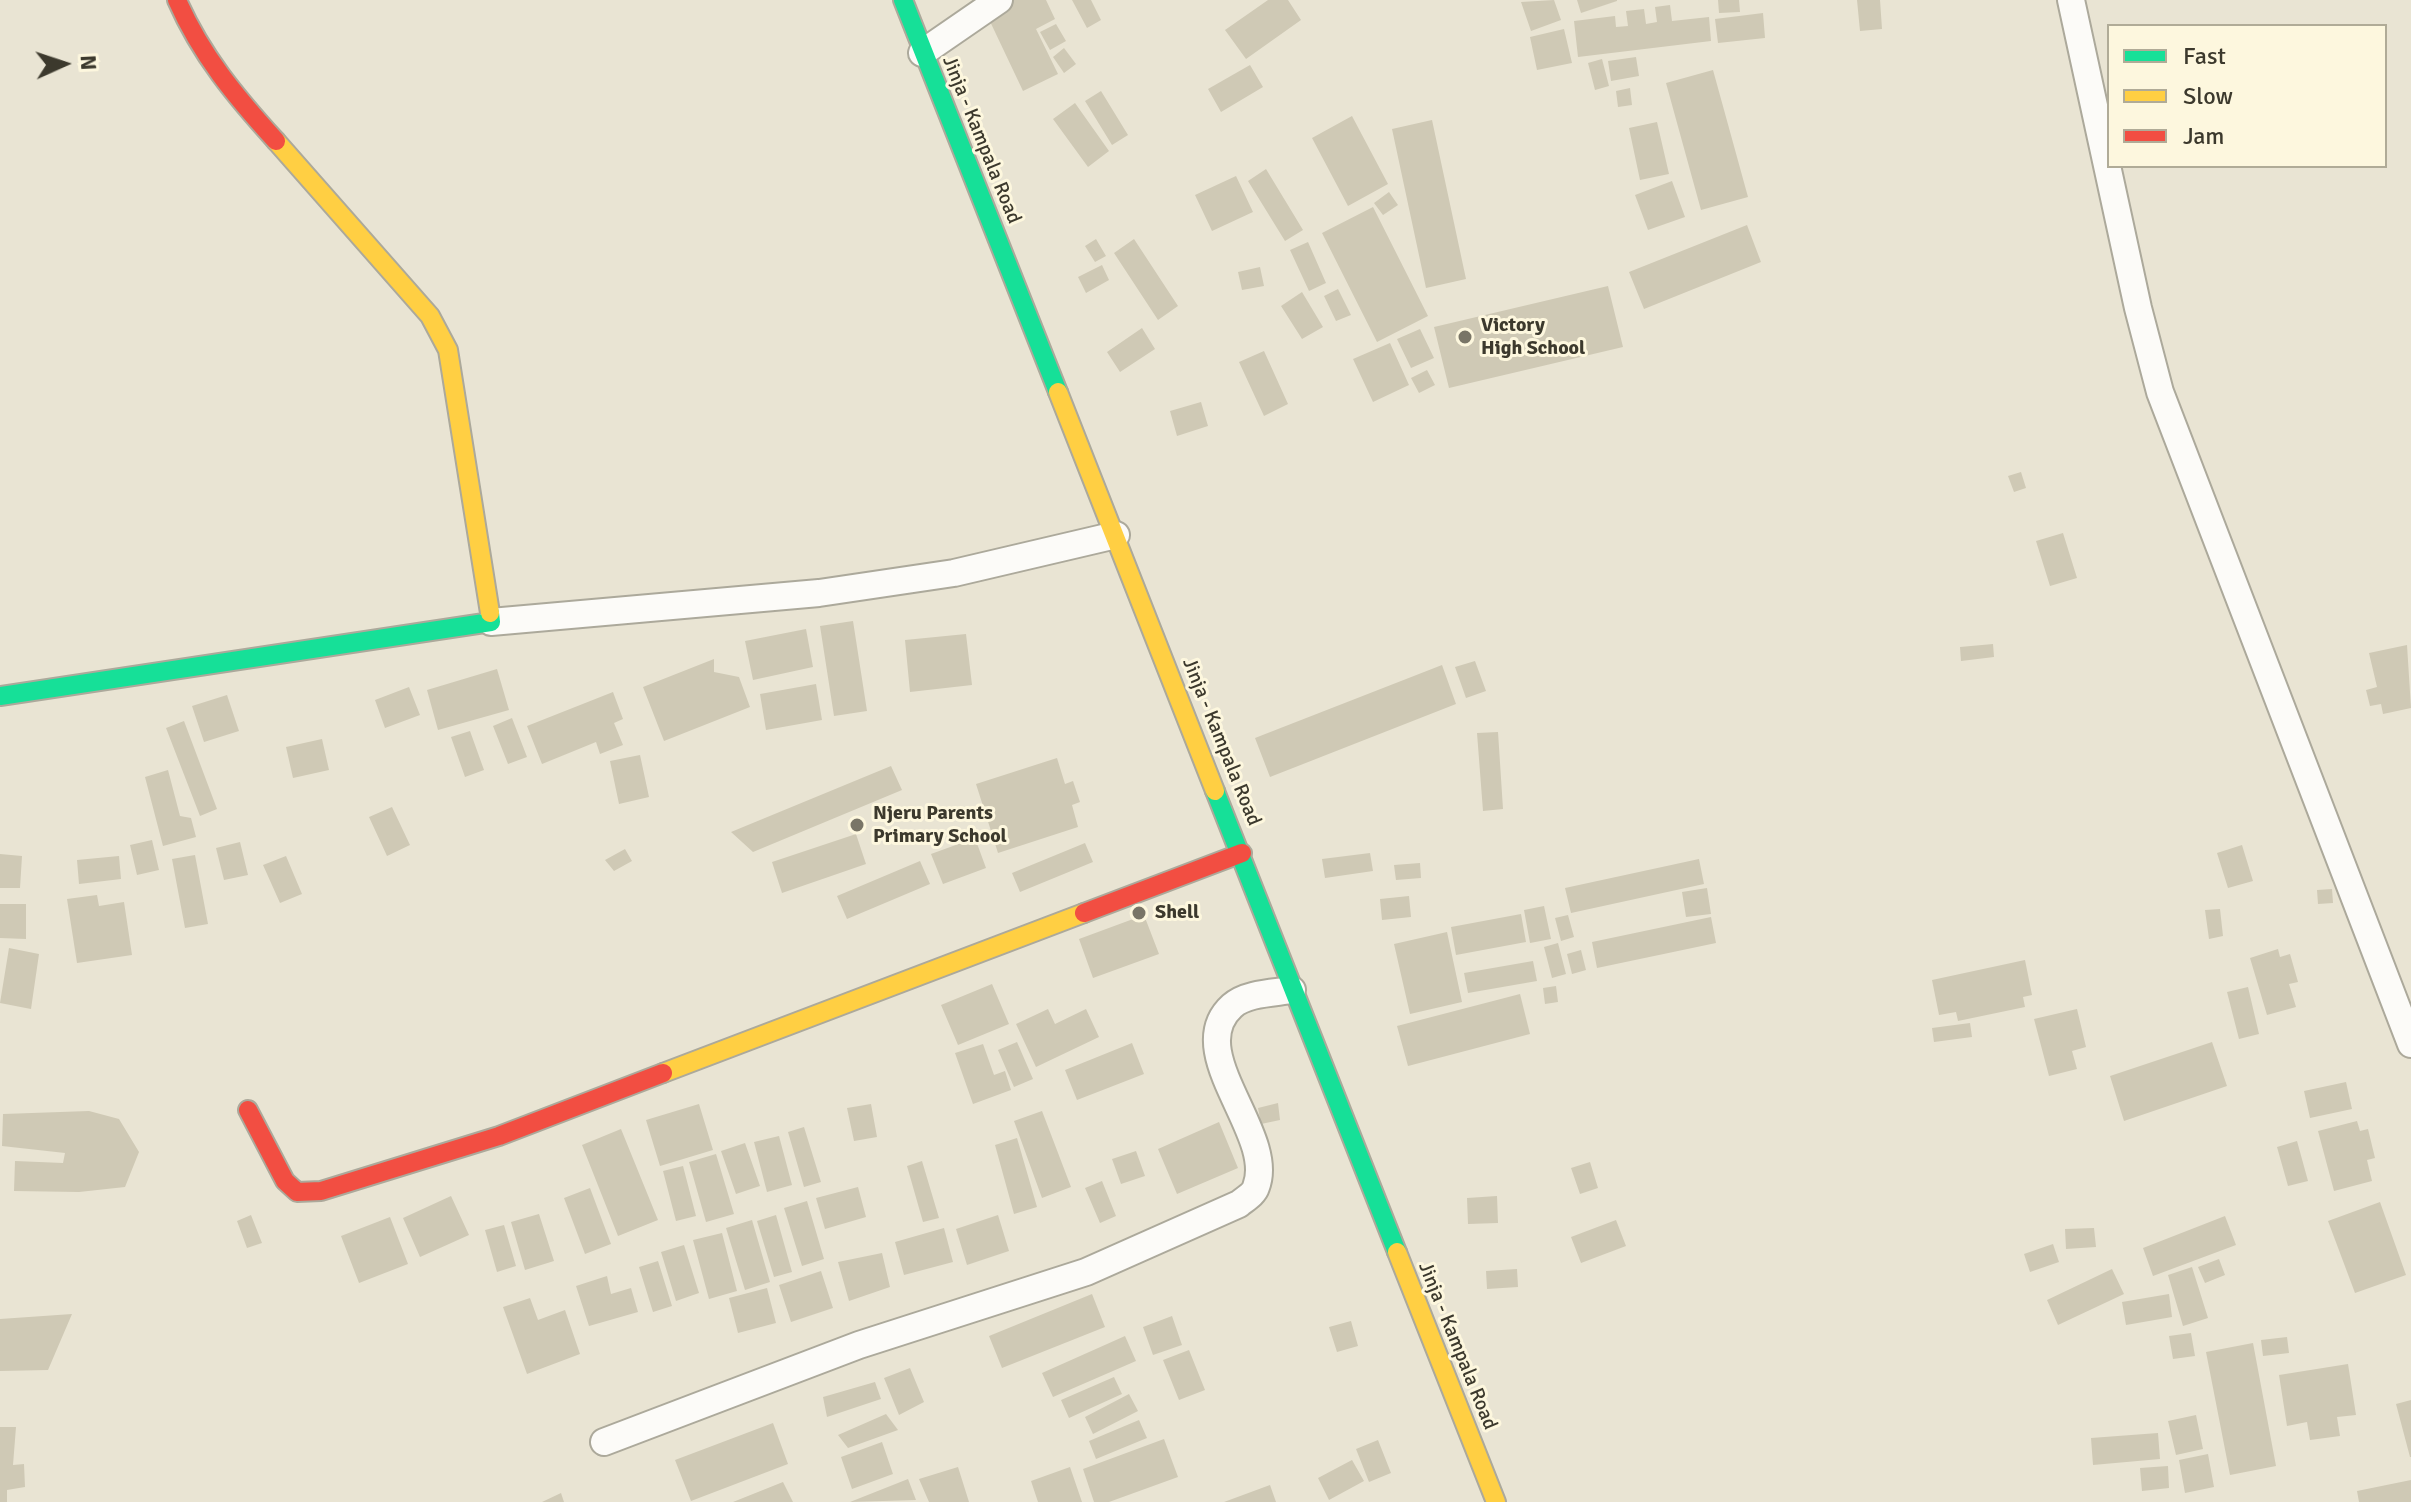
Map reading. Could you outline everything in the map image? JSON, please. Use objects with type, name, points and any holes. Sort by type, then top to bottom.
[{"type":"main road","points":[[0,696],[491,622],[457,389],[448,350],[430,316],[224,83],[194,39],[177,0]]},
{"type":"main road","name":"Jinja - Kampala Road","points":[[903,0],[1496,1502]]},
{"type":"main road","points":[[248,1110],[285,1181],[297,1192],[321,1191],[499,1136],[1242,853]]},
{"type":"street","points":[[922,53],[999,0]]},
{"type":"street","points":[[2071,0],[2107,165]]},
{"type":"street","points":[[2108,168],[2160,392],[2411,1044]]},
{"type":"street","points":[[491,622],[819,593],[954,573],[1116,535]]},
{"type":"street","points":[[604,1442],[859,1345],[1086,1272],[1239,1204],[1255,1190],[1260,1170],[1257,1149],[1219,1061],[1222,1021],[1233,1005],[1252,997],[1292,990]]},
{"type":"building","points":[[1013,0],[1046,0],[1055,19],[1036,29],[1058,74],[1023,91],[986,13]]},
{"type":"building","points":[[1072,0],[1091,0],[1101,20],[1087,28]]},
{"type":"building","points":[[1268,0],[1288,0],[1301,20],[1246,59],[1225,30]]},
{"type":"building","points":[[1554,0],[1561,20],[1531,31],[1521,2]]},
{"type":"building","points":[[1577,0],[1617,0],[1617,1],[1581,13]]},
{"type":"building","points":[[1718,0],[1739,0],[1740,12],[1719,13]]},
{"type":"building","points":[[1857,0],[1880,0],[1882,29],[1860,31]]},
{"type":"building","points":[[1670,5],[1672,21],[1709,17],[1711,41],[1578,57],[1574,21],[1615,16],[1616,27],[1628,26],[1626,11],[1644,9],[1646,24],[1657,22],[1655,7]]},
{"type":"building","points":[[1763,13],[1765,38],[1718,43],[1715,19]]},
{"type":"building","points":[[1056,24],[1066,41],[1050,50],[1040,32]]},
{"type":"building","points":[[1564,29],[1572,63],[1537,70],[1530,37]]},
{"type":"building","points":[[1064,48],[1076,64],[1064,73],[1053,57]]},
{"type":"building","points":[[1636,57],[1639,76],[1611,81],[1608,61]]},
{"type":"building","points":[[1602,59],[1609,86],[1595,90],[1588,63]]},
{"type":"building","points":[[1250,65],[1263,87],[1221,112],[1208,89]]},
{"type":"building","points":[[1713,70],[1748,197],[1701,210],[1666,83]]},
{"type":"building","points":[[1630,88],[1632,105],[1618,107],[1616,91]]},
{"type":"building","points":[[1101,91],[1128,135],[1112,145],[1085,101]]},
{"type":"building","points":[[1075,103],[1109,151],[1088,167],[1053,119]]},
{"type":"building","points":[[1352,116],[1388,184],[1348,206],[1312,138]]},
{"type":"building","points":[[1432,120],[1466,279],[1426,288],[1392,129]]},
{"type":"building","points":[[1657,122],[1669,174],[1640,180],[1629,128]]},
{"type":"building","points":[[1266,169],[1303,230],[1285,241],[1248,181]]},
{"type":"building","points":[[1236,176],[1253,212],[1212,231],[1195,195]]},
{"type":"building","points":[[1672,181],[1685,217],[1648,230],[1635,195]]},
{"type":"building","points":[[1389,192],[1398,205],[1383,215],[1374,203]]},
{"type":"building","points":[[1373,207],[1428,316],[1377,342],[1322,233]]},
{"type":"building","points":[[1747,225],[1761,262],[1644,309],[1629,272]]},
{"type":"building","points":[[1096,239],[1106,256],[1095,262],[1085,246]]},
{"type":"building","points":[[1134,239],[1178,306],[1158,320],[1114,253]]},
{"type":"building","points":[[1308,242],[1326,283],[1309,291],[1290,250]]},
{"type":"building","points":[[1102,265],[1109,280],[1086,293],[1078,277]]},
{"type":"building","points":[[1260,267],[1264,286],[1242,290],[1238,272]]},
{"type":"building","points":[[1608,286],[1623,347],[1449,388],[1434,327]]},
{"type":"building","points":[[1338,289],[1351,315],[1336,321],[1324,296]]},
{"type":"building","points":[[1302,292],[1323,327],[1302,339],[1281,306]]},
{"type":"building","points":[[1142,328],[1155,349],[1120,372],[1107,352]]},
{"type":"building","points":[[1420,329],[1434,358],[1411,368],[1397,339]]},
{"type":"building","points":[[1390,343],[1409,385],[1373,402],[1353,359]]},
{"type":"building","points":[[1264,351],[1288,404],[1264,416],[1239,362]]},
{"type":"building","points":[[1427,370],[1435,385],[1419,393],[1411,378]]},
{"type":"building","points":[[1201,402],[1208,426],[1177,436],[1170,411]]},
{"type":"building","points":[[2021,472],[2026,488],[2014,492],[2008,476]]},
{"type":"building","points":[[2063,533],[2077,578],[2050,586],[2036,541]]},
{"type":"building","points":[[853,621],[867,711],[834,716],[820,626]]},
{"type":"building","points":[[806,629],[813,667],[753,680],[745,641]]},
{"type":"building","points":[[966,634],[972,685],[910,692],[905,640]]},
{"type":"building","points":[[1993,644],[1994,657],[1961,661],[1960,647]]},
{"type":"building","points":[[2407,645],[2411,708],[2383,714],[2381,704],[2370,706],[2366,690],[2377,687],[2369,653]]},
{"type":"building","points":[[714,659],[714,672],[739,677],[750,707],[664,741],[643,687]]},
{"type":"building","points":[[1475,661],[1486,691],[1466,698],[1455,667]]},
{"type":"building","points":[[1442,665],[1456,704],[1270,777],[1255,738]]},
{"type":"building","points":[[497,669],[509,710],[438,730],[427,690]]},
{"type":"building","points":[[816,684],[822,720],[766,730],[760,694]]},
{"type":"building","points":[[409,687],[420,715],[385,728],[375,700]]},
{"type":"building","points":[[613,692],[623,719],[614,723],[623,745],[600,754],[596,742],[542,764],[527,726]]},
{"type":"building","points":[[227,695],[239,731],[204,742],[192,706]]},
{"type":"building","points":[[512,718],[527,757],[508,764],[493,726]]},
{"type":"building","points":[[184,721],[217,809],[200,816],[166,728]]},
{"type":"building","points":[[470,731],[484,770],[465,777],[451,737]]},
{"type":"building","points":[[1498,732],[1503,809],[1483,811],[1477,733]]},
{"type":"building","points":[[322,739],[329,770],[293,778],[286,747]]},
{"type":"building","points":[[640,755],[649,797],[619,804],[610,761]]},
{"type":"building","points":[[1057,758],[1065,784],[1073,781],[1080,802],[1072,805],[1078,827],[998,853],[976,784]]},
{"type":"building","points":[[891,766],[902,790],[753,852],[731,832]]},
{"type":"building","points":[[168,770],[180,816],[191,818],[196,837],[163,846],[145,777]]},
{"type":"building","points":[[392,807],[410,845],[387,856],[369,817]]},
{"type":"building","points":[[856,834],[866,864],[782,893],[772,862]]},
{"type":"building","points":[[975,838],[986,868],[943,884],[931,854]]},
{"type":"building","points":[[152,840],[159,870],[137,875],[130,845]]},
{"type":"building","points":[[240,842],[248,875],[224,880],[216,848]]},
{"type":"building","points":[[1085,843],[1093,862],[1020,892],[1012,873]]},
{"type":"building","points":[[2242,845],[2253,881],[2228,888],[2217,853]]},
{"type":"building","points":[[625,849],[632,861],[614,871],[605,860]]},
{"type":"building","points":[[1370,853],[1373,871],[1325,878],[1322,859]]},
{"type":"building","points":[[0,854],[22,856],[20,888],[0,888]]},
{"type":"building","points":[[195,855],[208,924],[185,928],[172,859]]},
{"type":"building","points":[[119,856],[121,879],[79,884],[77,860]]},
{"type":"building","points":[[286,856],[302,894],[280,903],[263,865]]},
{"type":"building","points":[[1699,859],[1704,884],[1571,913],[1565,888]]},
{"type":"building","points":[[920,861],[930,884],[847,919],[837,896]]},
{"type":"building","points":[[1420,863],[1421,878],[1396,880],[1394,865]]},
{"type":"building","points":[[1707,888],[1711,914],[1686,917],[1682,892]]},
{"type":"building","points":[[2332,889],[2333,903],[2318,904],[2317,890]]},
{"type":"building","points":[[97,895],[99,906],[124,902],[132,955],[77,963],[67,899]]},
{"type":"building","points":[[1409,896],[1411,917],[1382,920],[1380,899]]},
{"type":"building","points":[[0,904],[26,904],[26,939],[0,938]]},
{"type":"building","points":[[1544,906],[1551,939],[1530,943],[1524,910]]},
{"type":"building","points":[[2220,909],[2223,936],[2209,939],[2205,910]]},
{"type":"building","points":[[1521,914],[1526,942],[1456,955],[1451,927]]},
{"type":"building","points":[[1144,915],[1159,954],[1093,978],[1079,939]]},
{"type":"building","points":[[1568,915],[1574,937],[1561,941],[1555,918]]},
{"type":"building","points":[[1711,917],[1716,943],[1597,968],[1592,942]]},
{"type":"building","points":[[1447,932],[1462,1002],[1410,1014],[1394,944]]},
{"type":"building","points":[[1558,943],[1566,974],[1552,978],[1544,947]]},
{"type":"building","points":[[9,948],[39,954],[31,1009],[0,1003]]},
{"type":"building","points":[[2278,949],[2280,957],[2290,954],[2298,982],[2289,984],[2296,1007],[2267,1015],[2250,958]]},
{"type":"building","points":[[1581,950],[1586,970],[1572,974],[1567,954]]},
{"type":"building","points":[[2025,960],[2032,995],[2023,997],[2025,1007],[1958,1021],[1956,1012],[1939,1015],[1932,980]]},
{"type":"building","points":[[1533,961],[1537,981],[1468,993],[1464,973]]},
{"type":"building","points":[[992,984],[1009,1024],[958,1045],[941,1005]]},
{"type":"building","points":[[1556,986],[1558,1002],[1545,1004],[1543,988]]},
{"type":"building","points":[[2248,987],[2259,1034],[2239,1039],[2227,992]]},
{"type":"building","points":[[1520,994],[1530,1034],[1408,1066],[1397,1026]]},
{"type":"building","points":[[1048,1009],[1055,1024],[1086,1009],[1099,1037],[1036,1067],[1016,1024]]},
{"type":"building","points":[[2077,1009],[2086,1047],[2072,1051],[2077,1069],[2049,1076],[2034,1019]]},
{"type":"building","points":[[1970,1023],[1972,1037],[1934,1042],[1932,1028]]},
{"type":"building","points":[[1017,1042],[1033,1079],[1014,1087],[998,1050]]},
{"type":"building","points":[[2212,1042],[2227,1086],[2124,1121],[2110,1076]]},
{"type":"building","points":[[1132,1043],[1144,1074],[1077,1100],[1065,1070]]},
{"type":"building","points":[[983,1044],[994,1075],[1005,1071],[1011,1090],[973,1104],[955,1053]]},
{"type":"building","points":[[2346,1082],[2352,1109],[2310,1118],[2304,1091]]},
{"type":"building","points":[[1278,1103],[1280,1120],[1261,1124],[1258,1108]]},
{"type":"building","points":[[699,1104],[713,1150],[660,1166],[646,1120]]},
{"type":"building","points":[[871,1104],[877,1137],[854,1141],[847,1108]]},
{"type":"building","points":[[89,1111],[119,1119],[139,1152],[125,1187],[79,1192],[14,1191],[15,1161],[63,1163],[65,1153],[2,1146],[3,1114]]},
{"type":"building","points":[[1042,1111],[1071,1187],[1042,1198],[1014,1121]]},
{"type":"building","points":[[2357,1121],[2360,1131],[2368,1129],[2375,1158],[2367,1160],[2372,1181],[2334,1191],[2318,1131]]},
{"type":"building","points":[[1219,1122],[1238,1168],[1177,1194],[1158,1149]]},
{"type":"building","points":[[804,1127],[821,1182],[804,1187],[788,1132]]},
{"type":"building","points":[[621,1129],[658,1220],[618,1236],[582,1145]]},
{"type":"building","points":[[779,1136],[792,1185],[767,1192],[754,1142]]},
{"type":"building","points":[[1017,1138],[1037,1207],[1014,1214],[995,1145]]},
{"type":"building","points":[[2297,1141],[2308,1181],[2288,1186],[2277,1147]]},
{"type":"building","points":[[745,1143],[760,1186],[736,1194],[721,1151]]},
{"type":"building","points":[[1136,1151],[1145,1176],[1121,1184],[1112,1159]]},
{"type":"building","points":[[716,1154],[734,1214],[706,1222],[689,1162]]},
{"type":"building","points":[[922,1161],[939,1218],[923,1222],[907,1166]]},
{"type":"building","points":[[1590,1162],[1598,1188],[1580,1194],[1571,1168]]},
{"type":"building","points":[[683,1166],[696,1216],[676,1221],[663,1171]]},
{"type":"building","points":[[1102,1181],[1116,1216],[1100,1223],[1085,1188]]},
{"type":"building","points":[[858,1187],[866,1217],[825,1229],[816,1198]]},
{"type":"building","points":[[590,1188],[611,1244],[585,1254],[564,1198]]},
{"type":"building","points":[[451,1196],[469,1235],[420,1257],[403,1218]]},
{"type":"building","points":[[1497,1196],[1498,1223],[1468,1224],[1467,1198]]},
{"type":"building","points":[[807,1201],[824,1259],[802,1266],[784,1208]]},
{"type":"building","points":[[2380,1202],[2406,1275],[2355,1293],[2328,1221]]},
{"type":"building","points":[[539,1214],[554,1261],[525,1270],[511,1222]]},
{"type":"building","points":[[251,1215],[262,1243],[247,1248],[237,1221]]},
{"type":"building","points":[[776,1215],[792,1272],[774,1277],[757,1221]]},
{"type":"building","points":[[998,1215],[1009,1251],[967,1265],[956,1229]]},
{"type":"building","points":[[2225,1216],[2236,1245],[2153,1276],[2143,1248]]},
{"type":"building","points":[[390,1217],[408,1264],[359,1283],[341,1236]]},
{"type":"building","points":[[752,1220],[770,1282],[745,1290],[726,1228]]},
{"type":"building","points":[[1616,1220],[1626,1246],[1581,1263],[1571,1237]]},
{"type":"building","points":[[504,1225],[516,1266],[497,1272],[485,1230]]},
{"type":"building","points":[[944,1228],[953,1262],[904,1275],[895,1242]]},
{"type":"building","points":[[2094,1228],[2096,1247],[2066,1249],[2065,1229]]},
{"type":"building","points":[[722,1233],[737,1291],[709,1299],[693,1240]]},
{"type":"building","points":[[2053,1244],[2059,1262],[2030,1272],[2024,1254]]},
{"type":"building","points":[[684,1245],[699,1293],[676,1301],[661,1252]]},
{"type":"building","points":[[882,1253],[890,1287],[849,1301],[838,1262]]},
{"type":"building","points":[[2219,1259],[2225,1275],[2205,1283],[2198,1267]]},
{"type":"building","points":[[658,1261],[672,1306],[653,1312],[639,1267]]},
{"type":"building","points":[[2192,1267],[2208,1318],[2183,1326],[2168,1275]]},
{"type":"building","points":[[1517,1269],[1518,1287],[1487,1289],[1486,1271]]},
{"type":"building","points":[[2112,1269],[2124,1294],[2058,1325],[2047,1300]]},
{"type":"building","points":[[821,1271],[833,1308],[791,1322],[779,1285]]},
{"type":"building","points":[[607,1276],[611,1294],[631,1288],[638,1312],[589,1326],[576,1286]]},
{"type":"building","points":[[767,1288],[776,1323],[738,1333],[729,1298]]},
{"type":"building","points":[[1092,1294],[1105,1327],[1002,1368],[989,1336]]},
{"type":"building","points":[[2169,1294],[2172,1317],[2126,1325],[2122,1302]]},
{"type":"building","points":[[530,1298],[538,1320],[565,1310],[580,1354],[527,1374],[503,1307]]},
{"type":"building","points":[[72,1314],[48,1370],[0,1371],[0,1319]]},
{"type":"building","points":[[1172,1316],[1182,1345],[1153,1355],[1143,1327]]},
{"type":"building","points":[[1351,1321],[1358,1346],[1337,1352],[1329,1327]]},
{"type":"building","points":[[2191,1333],[2195,1356],[2173,1359],[2169,1336]]},
{"type":"building","points":[[1125,1336],[1136,1361],[1053,1397],[1042,1373]]},
{"type":"building","points":[[2287,1337],[2289,1353],[2263,1356],[2261,1340]]},
{"type":"building","points":[[2253,1343],[2276,1466],[2230,1475],[2206,1352]]},
{"type":"building","points":[[1189,1350],[1205,1390],[1179,1400],[1163,1360]]},
{"type":"building","points":[[2348,1364],[2356,1415],[2337,1417],[2340,1436],[2310,1440],[2307,1422],[2287,1426],[2279,1375]]},
{"type":"building","points":[[910,1368],[924,1402],[899,1415],[884,1378]]},
{"type":"building","points":[[1114,1377],[1122,1394],[1069,1418],[1061,1400]]},
{"type":"building","points":[[875,1382],[881,1399],[827,1417],[823,1397]]},
{"type":"building","points":[[1129,1394],[1138,1411],[1093,1434],[1085,1417]]},
{"type":"building","points":[[2411,1400],[2411,1457],[2410,1457],[2396,1404]]},
{"type":"building","points":[[886,1414],[898,1430],[848,1448],[838,1435]]},
{"type":"building","points":[[2196,1415],[2203,1449],[2176,1455],[2168,1421]]},
{"type":"building","points":[[1139,1420],[1147,1438],[1096,1459],[1089,1441]]},
{"type":"building","points":[[773,1423],[788,1464],[691,1501],[675,1460]]},
{"type":"building","points":[[0,1427],[16,1427],[13,1465],[24,1464],[25,1487],[7,1490],[7,1502],[0,1502]]},
{"type":"building","points":[[2158,1433],[2160,1459],[2093,1465],[2091,1438]]},
{"type":"building","points":[[1164,1439],[1178,1477],[1109,1502],[1094,1502],[1083,1469]]},
{"type":"building","points":[[1378,1440],[1391,1473],[1369,1482],[1356,1449]]},
{"type":"building","points":[[882,1442],[893,1474],[852,1489],[841,1457]]},
{"type":"building","points":[[2208,1454],[2214,1487],[2185,1493],[2179,1460]]},
{"type":"building","points":[[1352,1460],[1364,1481],[1329,1500],[1318,1478]]},
{"type":"building","points":[[2168,1466],[2169,1488],[2142,1491],[2140,1468]]},
{"type":"building","points":[[958,1467],[969,1502],[929,1502],[919,1479]]},
{"type":"building","points":[[1070,1467],[1082,1502],[1038,1502],[1031,1481]]},
{"type":"building","points":[[908,1479],[916,1500],[850,1502]]},
{"type":"building","points":[[2411,1480],[2411,1502],[2359,1502],[2357,1491]]},
{"type":"building","points":[[783,1482],[793,1502],[733,1502]]},
{"type":"building","points":[[1270,1485],[1276,1502],[1224,1502]]},
{"type":"building","points":[[561,1493],[564,1502],[542,1502]]},
{"type":"traffic: fast","points":[[903,0],[1058,392]]},
{"type":"traffic: fast","points":[[0,696],[491,622],[490,613]]},
{"type":"traffic: fast","points":[[1215,791],[1397,1252]]},
{"type":"traffic: slow","points":[[276,141],[430,316],[448,350],[490,613]]},
{"type":"traffic: slow","points":[[1058,392],[1215,791]]},
{"type":"traffic: slow","points":[[663,1073],[1084,913]]},
{"type":"traffic: slow","points":[[1397,1252],[1496,1502]]},
{"type":"traffic: jam","points":[[177,0],[220,75],[276,141]]},
{"type":"traffic: jam","points":[[1084,913],[1242,853]]},
{"type":"traffic: jam","points":[[248,1110],[285,1181],[297,1192],[321,1191],[499,1136],[663,1073]]},
{"type":"place","name":"Victory High School","points":[[1465,337]]},
{"type":"place","name":"Njeru Parents Primary School","points":[[857,825]]},
{"type":"place","name":"Shell","points":[[1139,913]]}]
